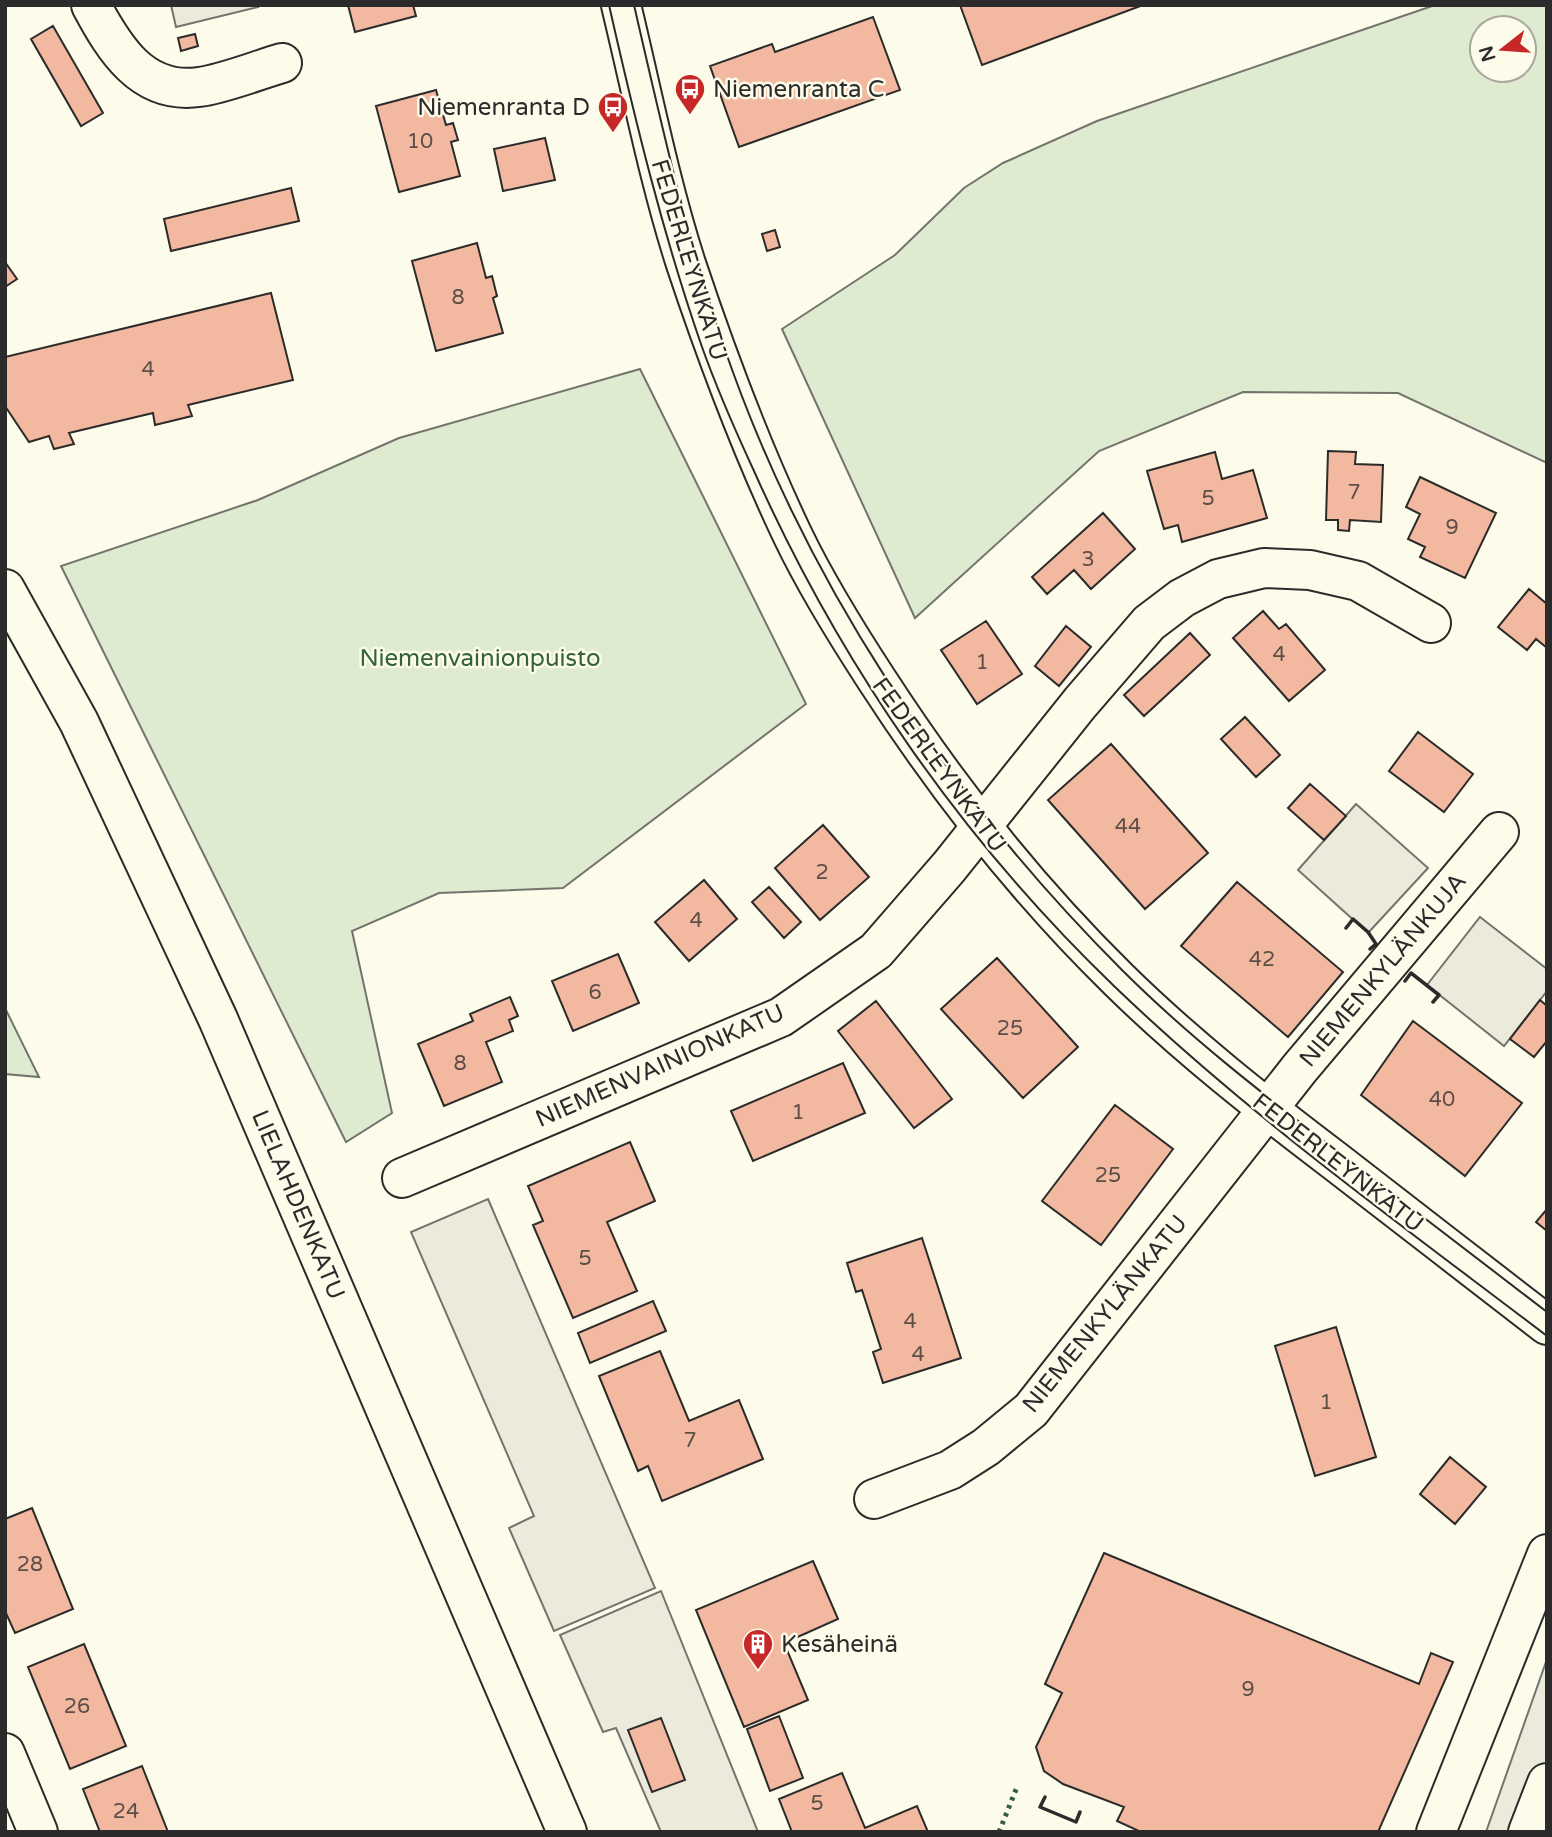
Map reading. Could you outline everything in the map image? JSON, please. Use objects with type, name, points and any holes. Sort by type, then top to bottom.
[{"type":"street","points":[[90,5],[111,42],[137,71],[163,85],[198,87],[282,63]]},
{"type":"street","name":"FEDERLEYNKATU","points":[[621,5],[685,260],[741,418],[794,538],[849,636],[920,747],[980,828],[1118,980],[1268,1110],[1547,1325]]},
{"type":"street","name":"NIEMENVAINIONKATU","points":[[402,1178],[781,1017],[876,951],[1149,623],[1182,598],[1218,579],[1264,568],[1310,570],[1357,581],[1432,623]]},
{"type":"street","name":"LIELAHDENKATU","points":[[5,589],[79,722],[218,1018],[568,1832]]},
{"type":"street","name":"NIEMENKYLÄNKUJA","points":[[1268,1110],[1499,832]]},
{"type":"street","name":"NIEMENKYLÄNKATU","points":[[874,1499],[950,1470],[986,1447],[1031,1410],[1268,1110]]},
{"type":"street","points":[[1438,1831],[1547,1554]]},
{"type":"street","points":[[5,1753],[38,1832]]},
{"type":"street","points":[[1528,1832],[1547,1783]]},
{"type":"green space","points":[[1435,5],[1547,5],[1547,463],[1398,393],[1243,392],[1099,451],[915,618],[782,329],[895,255],[964,188],[1003,163],[1097,121]]},
{"type":"green space","name":"Niemenvainionpuisto","points":[[640,369],[806,704],[563,888],[439,893],[352,931],[392,1113],[346,1142],[61,566],[258,500],[399,438]]},
{"type":"green space","points":[[5,1008],[39,1077],[5,1074]]},
{"type":"shaded area","points":[[171,5],[257,5],[258,7],[176,27]]},
{"type":"shaded area","points":[[1356,804],[1428,868],[1368,933],[1298,870]]},
{"type":"shaded area","points":[[1480,917],[1547,969],[1547,991],[1504,1046],[1427,985]]},
{"type":"shaded area","points":[[488,1199],[655,1588],[554,1631],[509,1528],[534,1516],[411,1232]]},
{"type":"shaded area","points":[[661,1591],[758,1832],[661,1832],[616,1728],[603,1732],[560,1635]]},
{"type":"shaded area","points":[[1547,1659],[1547,1832],[1486,1832]]},
{"type":"building","points":[[348,5],[413,5],[416,16],[355,32]]},
{"type":"building","points":[[960,5],[1143,5],[982,65]]},
{"type":"building","points":[[873,17],[900,90],[739,147],[710,66],[772,44],[775,52]]},
{"type":"building","points":[[53,26],[103,113],[81,126],[31,39]]},
{"type":"building","points":[[195,34],[198,46],[181,51],[178,38]]},
{"type":"building","points":[[436,90],[446,125],[453,123],[458,140],[451,142],[460,176],[399,192],[376,106]]},
{"type":"building","points":[[545,138],[555,180],[503,191],[494,149]]},
{"type":"building","points":[[291,188],[299,221],[171,251],[164,219]]},
{"type":"building","points":[[775,230],[780,247],[767,251],[762,234]]},
{"type":"building","points":[[477,243],[486,278],[492,276],[497,296],[493,298],[503,333],[436,351],[412,261]]},
{"type":"building","points":[[5,262],[17,279],[5,287]]},
{"type":"building","points":[[271,293],[293,380],[188,405],[192,416],[155,425],[153,413],[69,433],[74,444],[54,449],[49,436],[29,442],[5,406],[5,357]]},
{"type":"building","points":[[1328,451],[1356,452],[1355,464],[1383,465],[1381,522],[1350,520],[1349,531],[1338,530],[1338,520],[1326,520]]},
{"type":"building","points":[[1215,452],[1222,479],[1253,470],[1267,518],[1182,542],[1178,525],[1164,529],[1147,471]]},
{"type":"building","points":[[1420,477],[1496,513],[1465,578],[1420,557],[1425,547],[1408,539],[1420,514],[1406,507]]},
{"type":"building","points":[[1103,513],[1135,549],[1091,589],[1074,570],[1047,594],[1032,577]]},
{"type":"building","points":[[1529,589],[1547,604],[1547,648],[1536,639],[1527,650],[1498,627]]},
{"type":"building","points":[[1263,611],[1279,629],[1286,624],[1325,670],[1289,701],[1233,638]]},
{"type":"building","points":[[986,621],[1022,674],[977,704],[941,650]]},
{"type":"building","points":[[1066,626],[1091,647],[1059,686],[1035,666]]},
{"type":"building","points":[[1190,633],[1210,655],[1144,716],[1124,695]]},
{"type":"building","points":[[1245,717],[1280,755],[1256,777],[1221,739]]},
{"type":"building","points":[[1418,732],[1473,774],[1444,812],[1389,771]]},
{"type":"building","points":[[1111,744],[1208,853],[1145,909],[1048,800]]},
{"type":"building","points":[[1310,784],[1346,816],[1324,840],[1288,808]]},
{"type":"building","points":[[823,825],[869,877],[820,920],[775,868]]},
{"type":"building","points":[[704,880],[737,919],[689,961],[655,922]]},
{"type":"building","points":[[1237,882],[1343,972],[1288,1037],[1181,946]]},
{"type":"building","points":[[769,887],[801,922],[784,938],[752,902]]},
{"type":"building","points":[[618,954],[639,1003],[573,1031],[552,981]]},
{"type":"building","points":[[997,958],[1078,1047],[1023,1098],[941,1009]]},
{"type":"building","points":[[510,997],[518,1016],[509,1020],[513,1031],[486,1042],[502,1082],[444,1106],[418,1044],[473,1021],[470,1014]]},
{"type":"building","points":[[1540,1000],[1547,1006],[1547,1041],[1534,1057],[1510,1039]]},
{"type":"building","points":[[876,1001],[952,1099],[914,1128],[838,1031]]},
{"type":"building","points":[[1413,1021],[1522,1103],[1465,1176],[1361,1095]]},
{"type":"building","points":[[843,1063],[865,1113],[753,1161],[731,1111]]},
{"type":"building","points":[[1115,1105],[1173,1149],[1101,1245],[1042,1201]]},
{"type":"building","points":[[630,1142],[655,1201],[607,1222],[637,1291],[573,1318],[533,1225],[543,1221],[528,1186]]},
{"type":"building","points":[[1547,1209],[1547,1231],[1536,1222]]},
{"type":"building","points":[[922,1238],[961,1358],[883,1383],[873,1352],[881,1349],[862,1290],[856,1292],[847,1263]]},
{"type":"building","points":[[653,1301],[666,1331],[590,1363],[578,1333]]},
{"type":"building","points":[[1336,1327],[1376,1457],[1315,1476],[1275,1346]]},
{"type":"building","points":[[660,1351],[689,1421],[739,1400],[763,1459],[662,1501],[648,1466],[638,1471],[599,1376]]},
{"type":"building","points":[[1450,1457],[1486,1487],[1455,1524],[1420,1494]]},
{"type":"building","points":[[32,1508],[73,1609],[15,1633],[5,1611],[5,1519]]},
{"type":"building","points":[[1104,1553],[1419,1684],[1431,1653],[1453,1662],[1378,1832],[1141,1832],[1117,1821],[1124,1807],[1063,1784],[1044,1771],[1036,1747],[1062,1693],[1045,1684]]},
{"type":"building","name":"Kesäheinä","points":[[813,1561],[838,1619],[784,1643],[808,1700],[744,1727],[696,1610]]},
{"type":"building","points":[[84,1644],[126,1746],[70,1769],[28,1667]]},
{"type":"building","points":[[779,1716],[803,1778],[770,1791],[747,1729]]},
{"type":"building","points":[[661,1718],[685,1780],[652,1792],[628,1730]]},
{"type":"building","points":[[142,1766],[168,1832],[100,1832],[83,1789]]},
{"type":"building","points":[[842,1773],[865,1828],[917,1806],[928,1832],[792,1832],[779,1799]]},
{"type":"tram line","points":[[609,5],[662,220],[688,305],[720,394],[788,543],[825,612],[909,746],[956,810],[1006,871],[1058,930],[1114,986],[1217,1079],[1325,1167],[1547,1336]]},
{"type":"tram line","points":[[634,5],[696,258],[722,341],[755,429],[793,515],[837,598],[886,678],[939,756],[996,831],[1058,902],[1122,970],[1173,1018],[1281,1108],[1547,1312]]},
{"type":"hedge","points":[[999,1832],[1017,1787]]},
{"type":"wall","points":[[1346,928],[1353,919],[1368,932],[1376,944],[1370,949]]},
{"type":"wall","points":[[1405,981],[1411,973],[1439,995],[1433,1002]]},
{"type":"wall","points":[[1045,1797],[1040,1807],[1076,1822],[1080,1812]]},
{"type":"place","name":"Niemenranta C","points":[[690,116]]},
{"type":"place","name":"Niemenranta D","points":[[613,134]]},
{"type":"place","name":"Kesäheinä","points":[[758,1671]]}]
